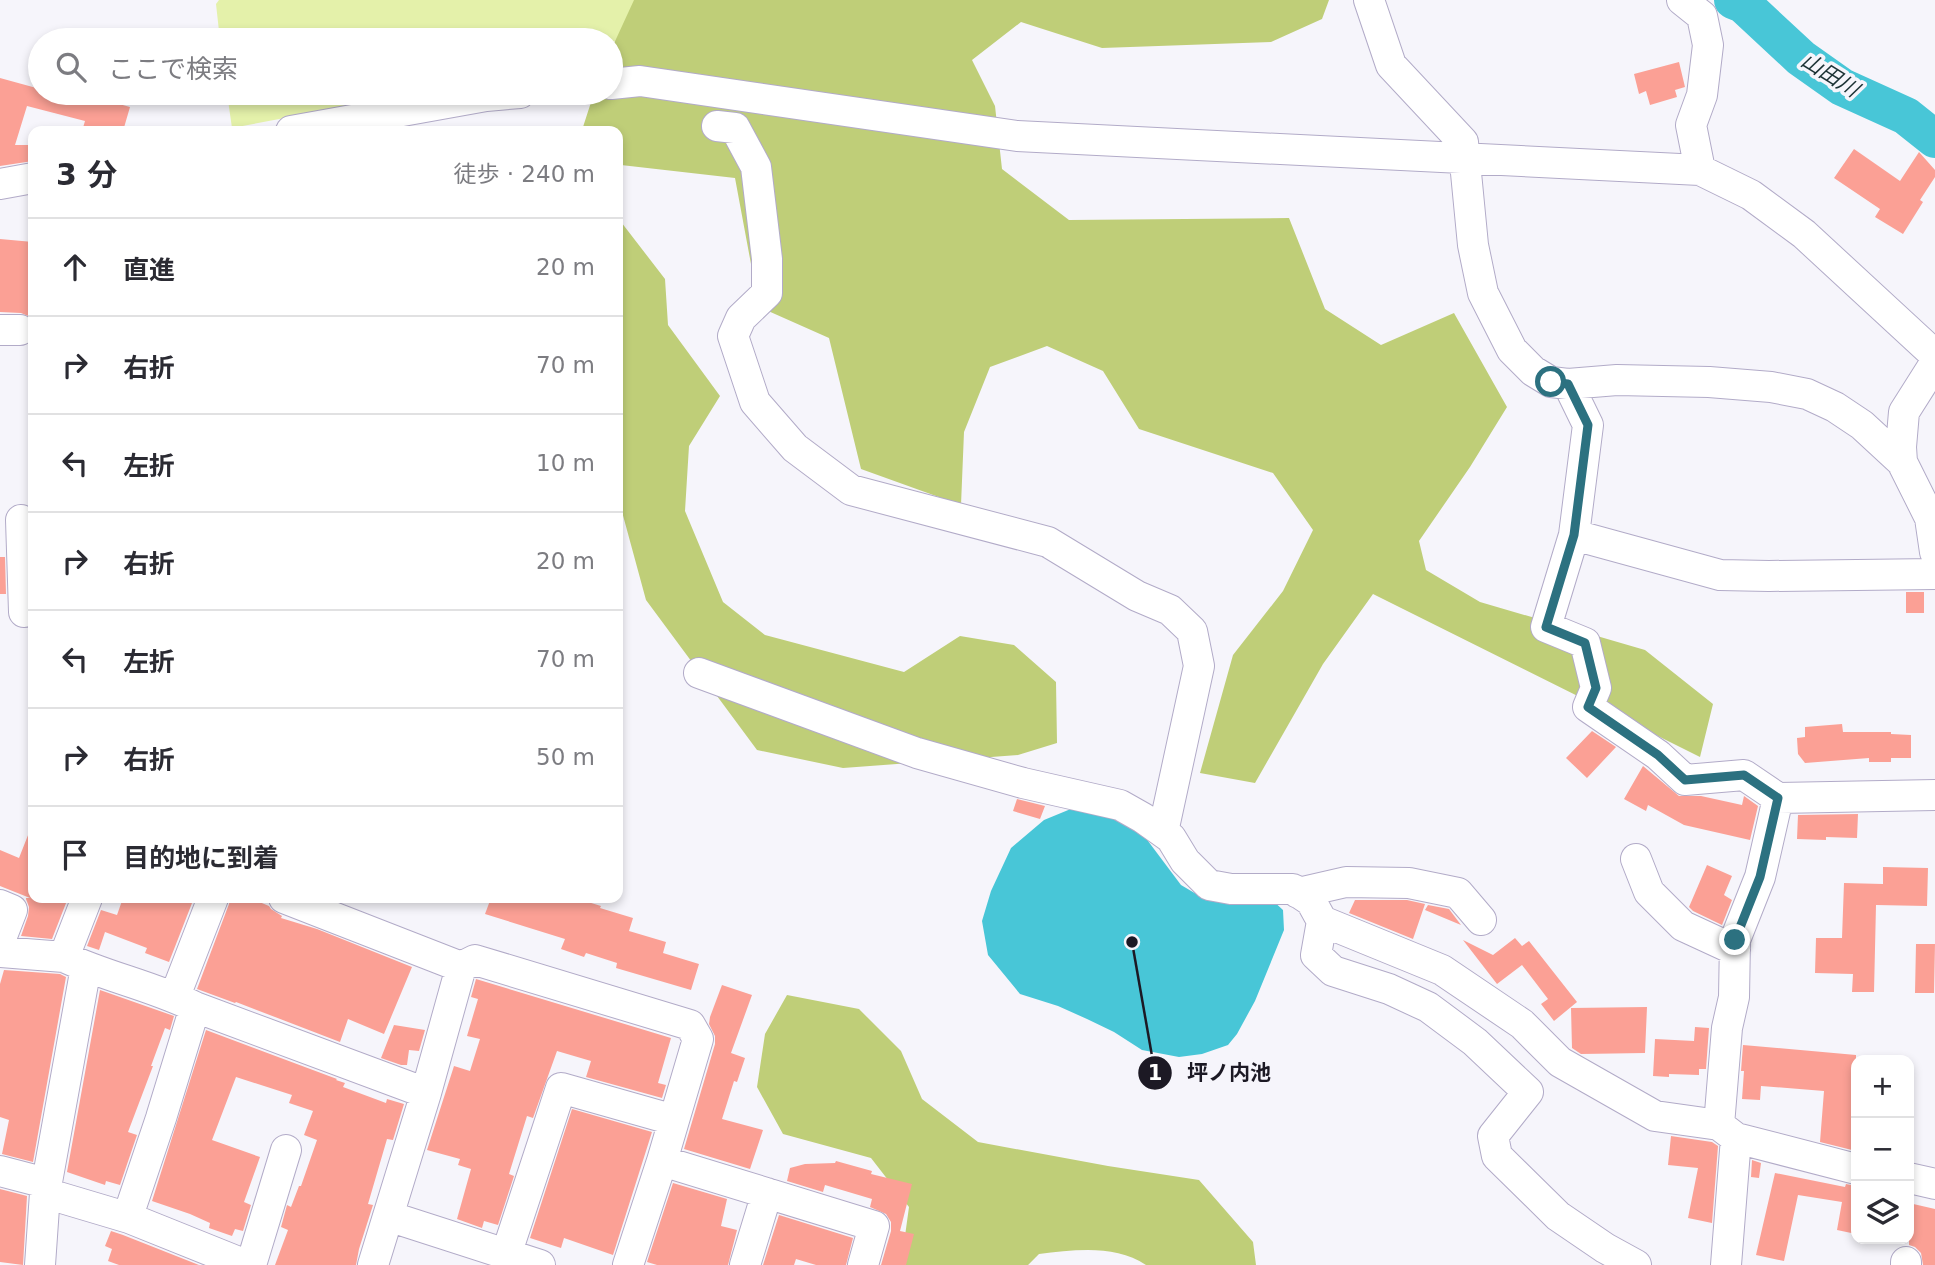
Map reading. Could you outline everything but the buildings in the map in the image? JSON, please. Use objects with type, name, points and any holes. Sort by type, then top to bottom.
[{"type":"street","points":[[1369,0],[1391,65],[1463,142],[1473,245],[1483,293],[1512,349],[1533,371],[1551,382],[1568,384],[1617,380],[1709,382],[1771,387],[1807,394],[1835,407],[1862,425],[1902,462]]},
{"type":"street","points":[[1682,0],[1702,16],[1708,45],[1702,95],[1691,125],[1700,170]]},
{"type":"street","points":[[623,83],[640,81],[1017,136],[1700,170],[1751,195],[1804,234],[1935,355]]},
{"type":"street","points":[[319,126],[436,105]]},
{"type":"street","points":[[717,126],[735,128],[756,167],[766,259],[766,293],[741,318],[733,336],[755,402],[795,448],[851,491],[1048,542],[1138,596],[1170,610],[1192,631],[1199,666],[1163,832]]},
{"type":"street","points":[[0,184],[28,179]]},
{"type":"street","points":[[1935,363],[1904,412],[1900,447],[1902,462],[1930,518],[1935,552]]},
{"type":"street","points":[[1568,384],[1588,425],[1574,535],[1546,627],[1585,643],[1596,688],[1588,707],[1658,755],[1685,780],[1744,775],[1778,798],[1935,795]]},
{"type":"street","points":[[19,614],[21,520]]},
{"type":"street","points":[[1574,535],[1720,575],[1935,574]]},
{"type":"street","points":[[699,673],[916,753],[1023,783],[1120,805],[1171,838],[1185,862],[1209,885],[1231,889],[1293,889],[1311,901],[1322,921],[1316,955],[1333,971],[1389,989],[1428,1007],[1475,1042],[1528,1091],[1493,1136],[1497,1156],[1558,1216],[1636,1265]]},
{"type":"street","points":[[1726,1265],[1727,1028],[1734,997],[1735,940],[1760,877],[1778,798]]},
{"type":"street","points":[[1636,859],[1649,892],[1684,926],[1735,950]]},
{"type":"street","points":[[1298,893],[1346,882],[1409,883],[1458,893],[1481,920]]},
{"type":"street","points":[[40,1265],[46,1188],[75,962],[86,903]]},
{"type":"street","points":[[130,1218],[131,1207],[161,1118],[185,1002],[212,903]]},
{"type":"street","points":[[298,903],[461,967]]},
{"type":"street","points":[[0,905],[12,910],[0,941]]},
{"type":"street","points":[[1322,921],[1442,970],[1522,1024],[1560,1062],[1655,1116],[1727,1132],[1851,1168]]},
{"type":"street","points":[[0,952],[75,962],[426,1093]]},
{"type":"street","points":[[373,1265],[426,1093],[461,967],[475,960],[690,1025],[698,1039],[628,1265]]},
{"type":"street","points":[[1636,1084],[1676,1119]]},
{"type":"street","points":[[506,1255],[561,1088],[674,1120]]},
{"type":"street","points":[[0,1171],[249,1265],[286,1150]]},
{"type":"street","points":[[662,1161],[874,1226],[863,1265]]},
{"type":"street","points":[[1914,1179],[1935,1184]]},
{"type":"street","points":[[745,1265],[767,1193]]},
{"type":"street","points":[[388,1216],[540,1265]]},
{"type":"green space","points":[[219,0],[641,0],[645,36],[623,40],[623,28],[219,28],[216,4]]},
{"type":"green space","points":[[634,0],[1329,0],[1322,19],[1271,42],[1102,48],[1021,22],[972,60],[995,106],[1002,169],[1069,220],[1289,218],[1325,309],[1381,345],[1454,313],[1507,407],[1419,541],[1426,570],[1480,602],[1645,650],[1713,704],[1700,757],[1373,594],[1323,664],[1255,783],[1200,773],[1233,655],[1283,591],[1313,530],[1273,473],[1139,429],[1103,371],[1047,346],[990,367],[964,432],[961,505],[861,469],[829,338],[759,307],[735,178],[623,165],[623,126],[583,126],[590,105],[623,105],[621,28]]},
{"type":"green space","points":[[229,105],[354,105],[243,126],[232,126]]},
{"type":"green space","points":[[623,224],[665,279],[668,325],[720,396],[689,446],[685,511],[723,602],[765,635],[904,672],[960,636],[1014,645],[1056,682],[1057,743],[1018,755],[843,768],[757,750],[646,600],[623,515]]},
{"type":"green space","points":[[787,995],[859,1009],[901,1051],[922,1099],[978,1142],[1199,1180],[1253,1242],[1256,1265],[1146,1265],[1121,1254],[1094,1250],[1039,1254],[1028,1265],[901,1265],[909,1207],[871,1158],[783,1134],[757,1087],[765,1034]]},
{"type":"water","points":[[1078,806],[1117,816],[1139,829],[1181,885],[1203,898],[1271,899],[1283,910],[1284,930],[1255,1001],[1228,1045],[1202,1054],[1179,1057],[1142,1050],[1087,1019],[1020,994],[988,955],[982,921],[991,891],[1011,848],[1044,820]]},
{"type":"waterway","name":"山田川","points":[[1733,0],[1743,4],[1801,58],[1842,87],[1906,116],[1935,139]]},
{"type":"place","name":"坪ノ内池","points":[[1132,942]]},
{"type":"route","points":[[1551,382],[1568,384],[1588,425],[1574,535],[1546,627],[1585,643],[1596,688],[1588,707],[1658,755],[1685,780],[1744,775],[1778,798],[1760,877],[1735,940]]}]
